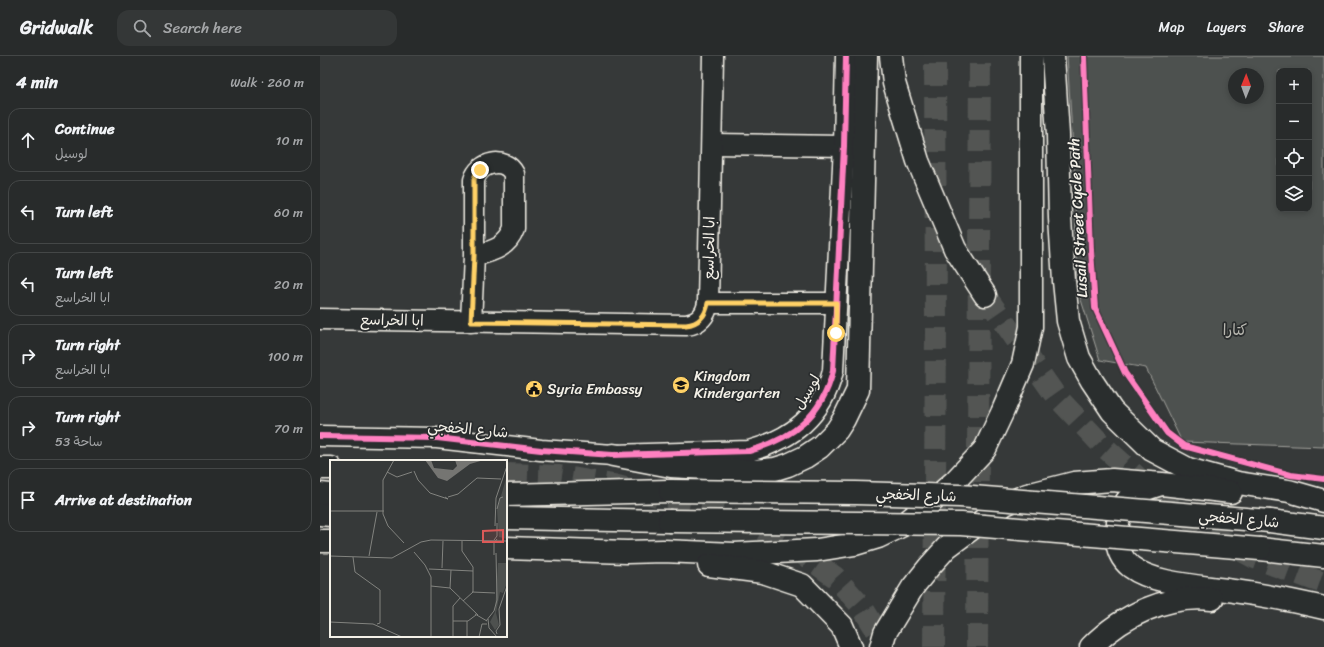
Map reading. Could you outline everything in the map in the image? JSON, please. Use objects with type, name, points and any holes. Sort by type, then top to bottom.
[{"type":"highway","points":[[613,455],[671,466],[755,471],[775,468],[805,457],[820,447],[837,430],[844,419],[858,390],[866,56]]},
{"type":"highway","points":[[890,56],[894,83],[918,160],[955,249],[985,295]]},
{"type":"highway","points":[[507,548],[734,554],[817,550],[855,544],[878,537],[903,525],[954,482],[985,449],[1023,364],[1031,327],[1031,56]]},
{"type":"highway","points":[[1053,56],[1058,135],[1060,226],[1068,315],[1079,358],[1092,381],[1112,411],[1152,450],[1188,469],[1238,483],[1289,491],[1324,502]]},
{"type":"highway","points":[[881,647],[885,633],[913,587],[947,547],[1005,504],[1028,495],[1074,483],[1112,480],[1324,502]]},
{"type":"highway","points":[[1162,484],[1139,491],[1122,506],[1119,515],[1117,540],[1119,552],[1130,566],[1140,573],[1162,580],[1280,598],[1324,608]]},
{"type":"highway","name":"شارع الخفجي","points":[[507,495],[670,491],[856,493],[960,496],[1270,521],[1324,528]]},
{"type":"highway","points":[[320,494],[330,495]]},
{"type":"highway","points":[[320,514],[330,515]]},
{"type":"highway","name":"شارع الخفجي","points":[[507,518],[961,524],[1324,556]]},
{"type":"highway","points":[[1264,550],[1324,565]]},
{"type":"highway","points":[[627,552],[662,560],[763,572],[802,585],[842,626],[850,647]]},
{"type":"highway","points":[[1091,647],[1105,633],[1132,615],[1158,605],[1182,599],[1206,598],[1238,602],[1324,608]]},
{"type":"street","name":"ابا الخراسع","points":[[320,319],[686,325],[695,323],[701,319],[707,310],[708,303],[713,56]]},
{"type":"street","name":"لوسيل","points":[[613,455],[749,451],[768,446],[788,436],[803,424],[825,394],[831,381],[833,371],[844,146],[846,56]]},
{"type":"street","points":[[712,144],[844,146]]},
{"type":"street","points":[[471,322],[474,256]]},
{"type":"street","points":[[708,303],[836,303]]},
{"type":"street","name":"شارع الخفجي","points":[[320,436],[437,438],[541,450],[613,455]]},
{"type":"green space","name":"كتارا","points":[[1067,56],[1324,56],[1324,447],[1182,442],[1146,368],[1100,360],[1077,287],[1074,164]]},
{"type":"tunnel","points":[[934,647],[936,328],[935,56]]},
{"type":"tunnel","points":[[977,647],[980,56]]},
{"type":"tunnel","points":[[985,295],[1055,395],[1103,446],[1166,503],[1210,534],[1255,558],[1324,583]]},
{"type":"tunnel","points":[[507,474],[559,476],[613,485],[707,509],[755,526],[800,552],[835,577],[862,607],[887,647]]},
{"type":"cycle path","points":[[320,436],[437,438],[541,450],[613,455],[749,451],[779,440],[792,432],[813,413],[828,387],[833,371],[844,146],[846,56]]},
{"type":"cycle path","name":"Lusail Street Cycle Path","points":[[1084,56],[1091,250],[1095,308],[1125,373],[1167,433],[1184,446],[1291,475],[1324,479]]},
{"type":"place","name":"Kingdom Kindergarten","points":[[681,385]]},
{"type":"place","name":"Syria Embassy","points":[[534,389]]},
{"type":"route","points":[[480,170],[476,173],[474,180],[474,256],[471,322],[686,325],[695,323],[701,319],[707,310],[708,303],[836,303],[836,333]]}]
